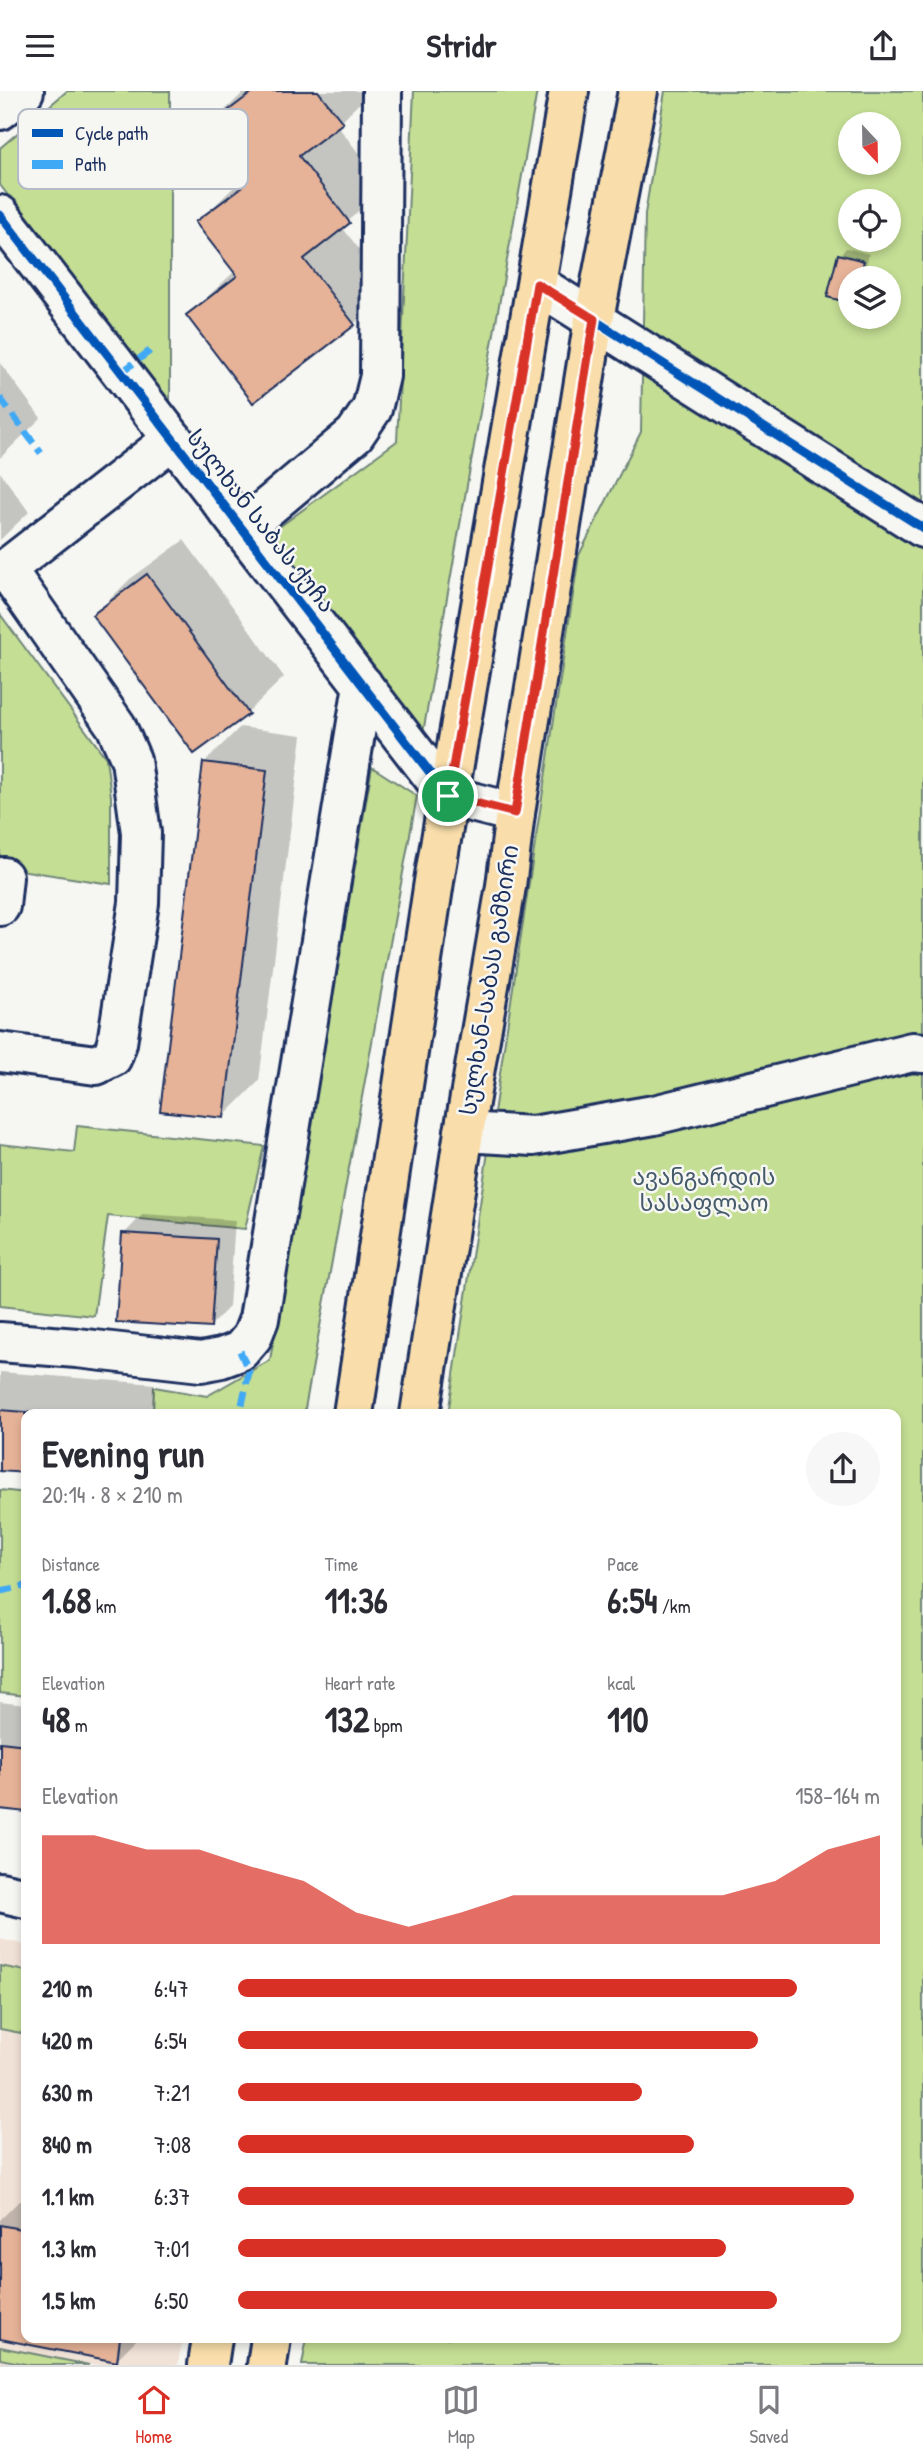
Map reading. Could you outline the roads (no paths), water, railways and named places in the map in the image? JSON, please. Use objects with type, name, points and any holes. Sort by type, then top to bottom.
[{"type":"main road","points":[[354,1409],[448,796],[569,91]]},
{"type":"main road","name":"სულხან-საბას გამზირი","points":[[421,1409],[594,319],[638,91]]},
{"type":"main road","points":[[208,2365],[211,2343]]},
{"type":"main road","points":[[267,2365],[270,2343]]},
{"type":"street","points":[[0,110],[24,91]]},
{"type":"street","points":[[242,529],[355,435],[372,409],[380,376],[382,91]]},
{"type":"street","name":"სულხან საბას ქუჩა","points":[[0,215],[448,796]]},
{"type":"street","points":[[537,284],[923,528]]},
{"type":"street","points":[[0,1052],[96,1065],[112,1057],[117,1043],[139,903],[141,832],[131,761],[116,726],[3,571],[173,439]]},
{"type":"street","points":[[0,1342],[201,1362],[240,1351],[252,1337],[259,1319],[363,685]]},
{"type":"street","points":[[448,796],[515,813]]},
{"type":"street","points":[[464,1132],[533,1136],[654,1115],[912,1052],[923,1053]]},
{"type":"street","points":[[0,1892],[21,1897]]},
{"type":"park label","name":"ავანგარდის სასაფლაო","points":[[704,1190]]}]
